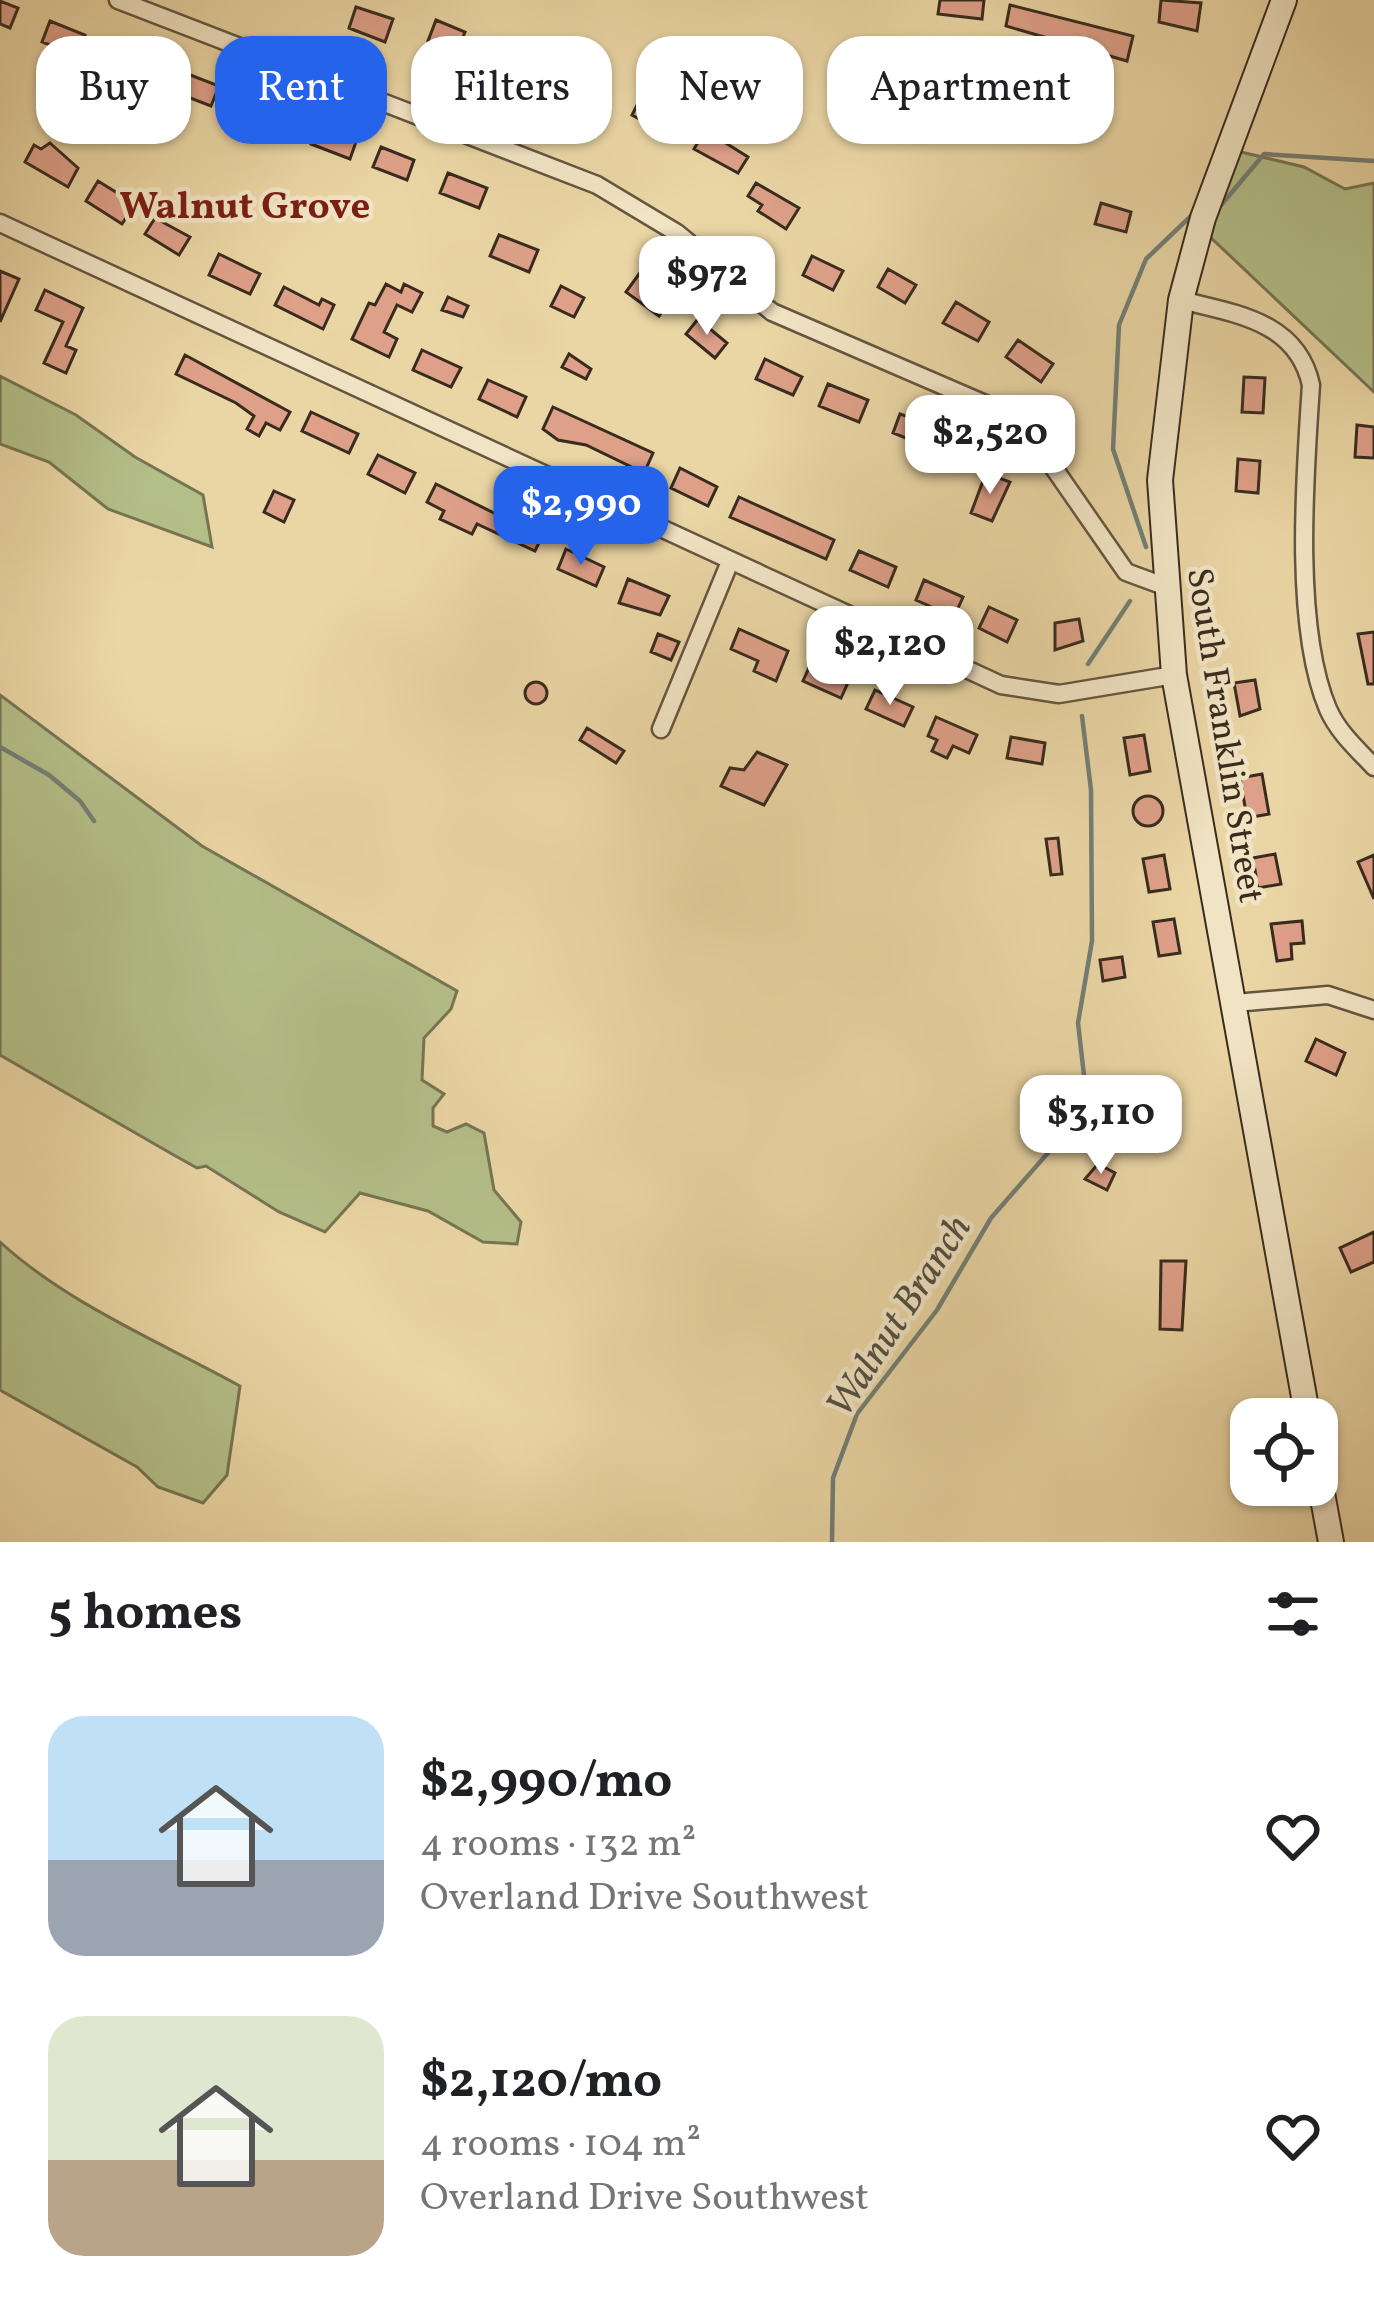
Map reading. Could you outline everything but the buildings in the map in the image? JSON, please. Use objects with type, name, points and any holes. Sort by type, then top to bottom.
[{"type":"main road","name":"South Franklin Street","points":[[1284,0],[1203,218],[1181,300],[1160,480],[1164,586],[1174,675],[1304,1398]]},
{"type":"main road","points":[[1324,1506],[1330,1542]]},
{"type":"street","points":[[118,0],[597,185],[639,207],[772,312],[999,410],[1033,438],[1126,572],[1164,586]]},
{"type":"street","points":[[0,224],[1001,686],[1059,694],[1174,675]]},
{"type":"street","points":[[1181,300],[1258,320],[1287,338],[1306,365],[1311,385],[1305,519],[1313,653],[1329,712],[1374,767]]},
{"type":"street","points":[[661,729],[729,564]]},
{"type":"street","points":[[1235,1003],[1328,995],[1374,1010]]},
{"type":"green space","points":[[1241,152],[1304,167],[1345,189],[1374,183],[1374,392],[1207,234]]},
{"type":"green space","points":[[0,376],[76,415],[135,457],[203,495],[212,547],[108,509],[49,462],[0,444]]},
{"type":"green space","points":[[0,695],[202,846],[457,991],[451,1009],[424,1038],[422,1080],[444,1094],[433,1108],[433,1126],[447,1132],[466,1124],[484,1133],[494,1190],[521,1222],[517,1244],[483,1242],[428,1211],[360,1193],[325,1232],[279,1212],[206,1166],[197,1168],[0,1055]]},
{"type":"green space","points":[[0,1242],[85,1303],[240,1386],[227,1475],[203,1503],[158,1487],[137,1467],[0,1390]]},
{"type":"waterway","name":"Walnut Branch","points":[[1222,204],[1264,154],[1374,161]]},
{"type":"waterway","name":"Walnut Branch","points":[[1146,547],[1113,449],[1119,325],[1146,259],[1192,215]]},
{"type":"waterway","name":"Walnut Branch","points":[[1088,664],[1130,601]]},
{"type":"waterway","name":"Walnut Branch","points":[[832,1542],[833,1478],[857,1414],[937,1310],[991,1218],[1061,1138],[1085,1084],[1078,1023],[1092,941],[1091,790],[1082,716]]},
{"type":"waterway","points":[[0,747],[49,775],[80,801],[94,821]]},
{"type":"district","name":"Walnut Grove","points":[[245,204]]}]
